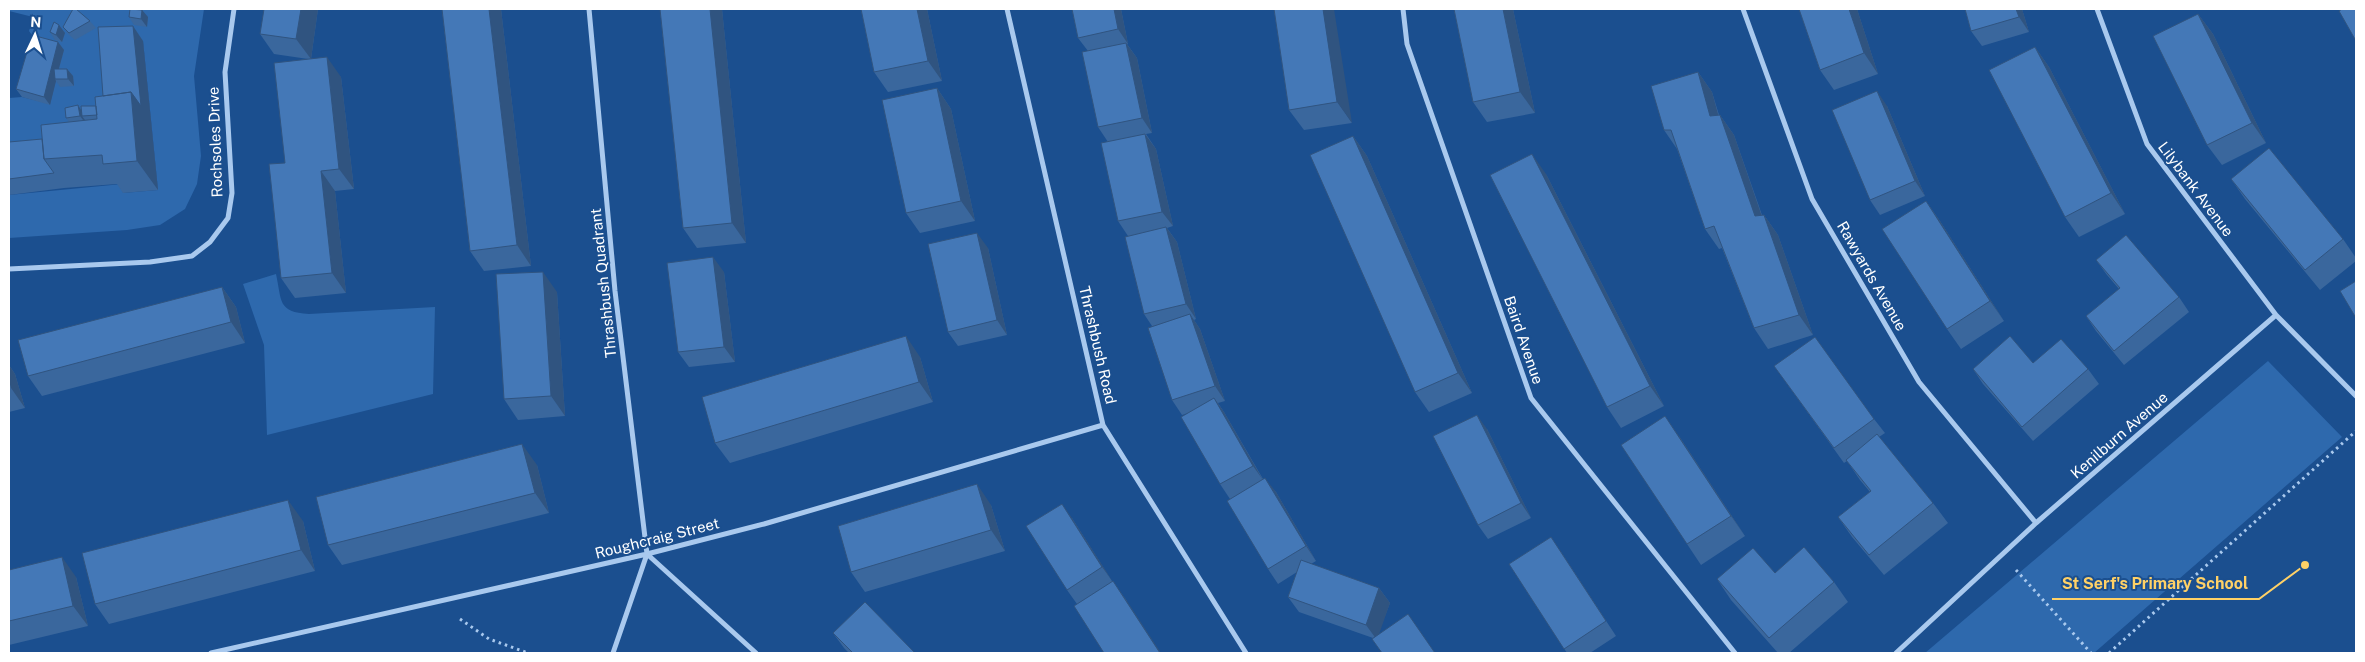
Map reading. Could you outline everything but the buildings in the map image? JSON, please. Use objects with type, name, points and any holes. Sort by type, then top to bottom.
[{"type":"street","name":"Rochsoles Drive","points":[[9,269],[150,262],[192,256],[210,242],[228,218],[232,193],[225,72],[234,9]]},
{"type":"street","name":"Thrashbush Quadrant","points":[[589,9],[615,291],[647,554]]},
{"type":"street","name":"Thrashbush Road","points":[[1007,9],[1103,425],[1246,653]]},
{"type":"street","name":"Baird Avenue","points":[[1403,9],[1408,44],[1531,398],[1734,653]]},
{"type":"street","name":"Rawyards Avenue","points":[[1743,9],[1812,199],[1919,382],[2036,523]]},
{"type":"street","name":"Lilybank Avenue","points":[[2097,9],[2147,144],[2276,315]]},
{"type":"street","points":[[2276,315],[2356,396]]},
{"type":"street","name":"Kenilburn Avenue","points":[[1896,653],[2036,523],[2276,315]]},
{"type":"street","name":"Roughcraig Street","points":[[211,653],[647,554],[764,524],[1103,425]]},
{"type":"street","points":[[613,653],[647,554],[756,653]]},
{"type":"path","points":[[2109,653],[2356,431]]},
{"type":"path","points":[[2002,555],[2091,653]]},
{"type":"path","points":[[436,601],[489,639],[528,653]]},
{"type":"shaded area","points":[[9,9],[204,9],[194,76],[201,156],[197,184],[185,209],[160,225],[127,230],[9,238],[9,195],[122,184],[123,193],[158,190],[143,41],[115,126],[9,159],[9,98],[22,97],[50,104],[63,50],[37,42],[29,31],[33,17],[9,11]]},
{"type":"shaded area","points":[[276,274],[283,303],[286,308],[299,313],[435,307],[433,394],[267,435],[264,345],[243,284]]},
{"type":"shaded area","points":[[2268,361],[2342,437],[2094,653],[1925,653]]},
{"type":"place","name":"St Serf's Primary School","points":[[2305,565]]}]
